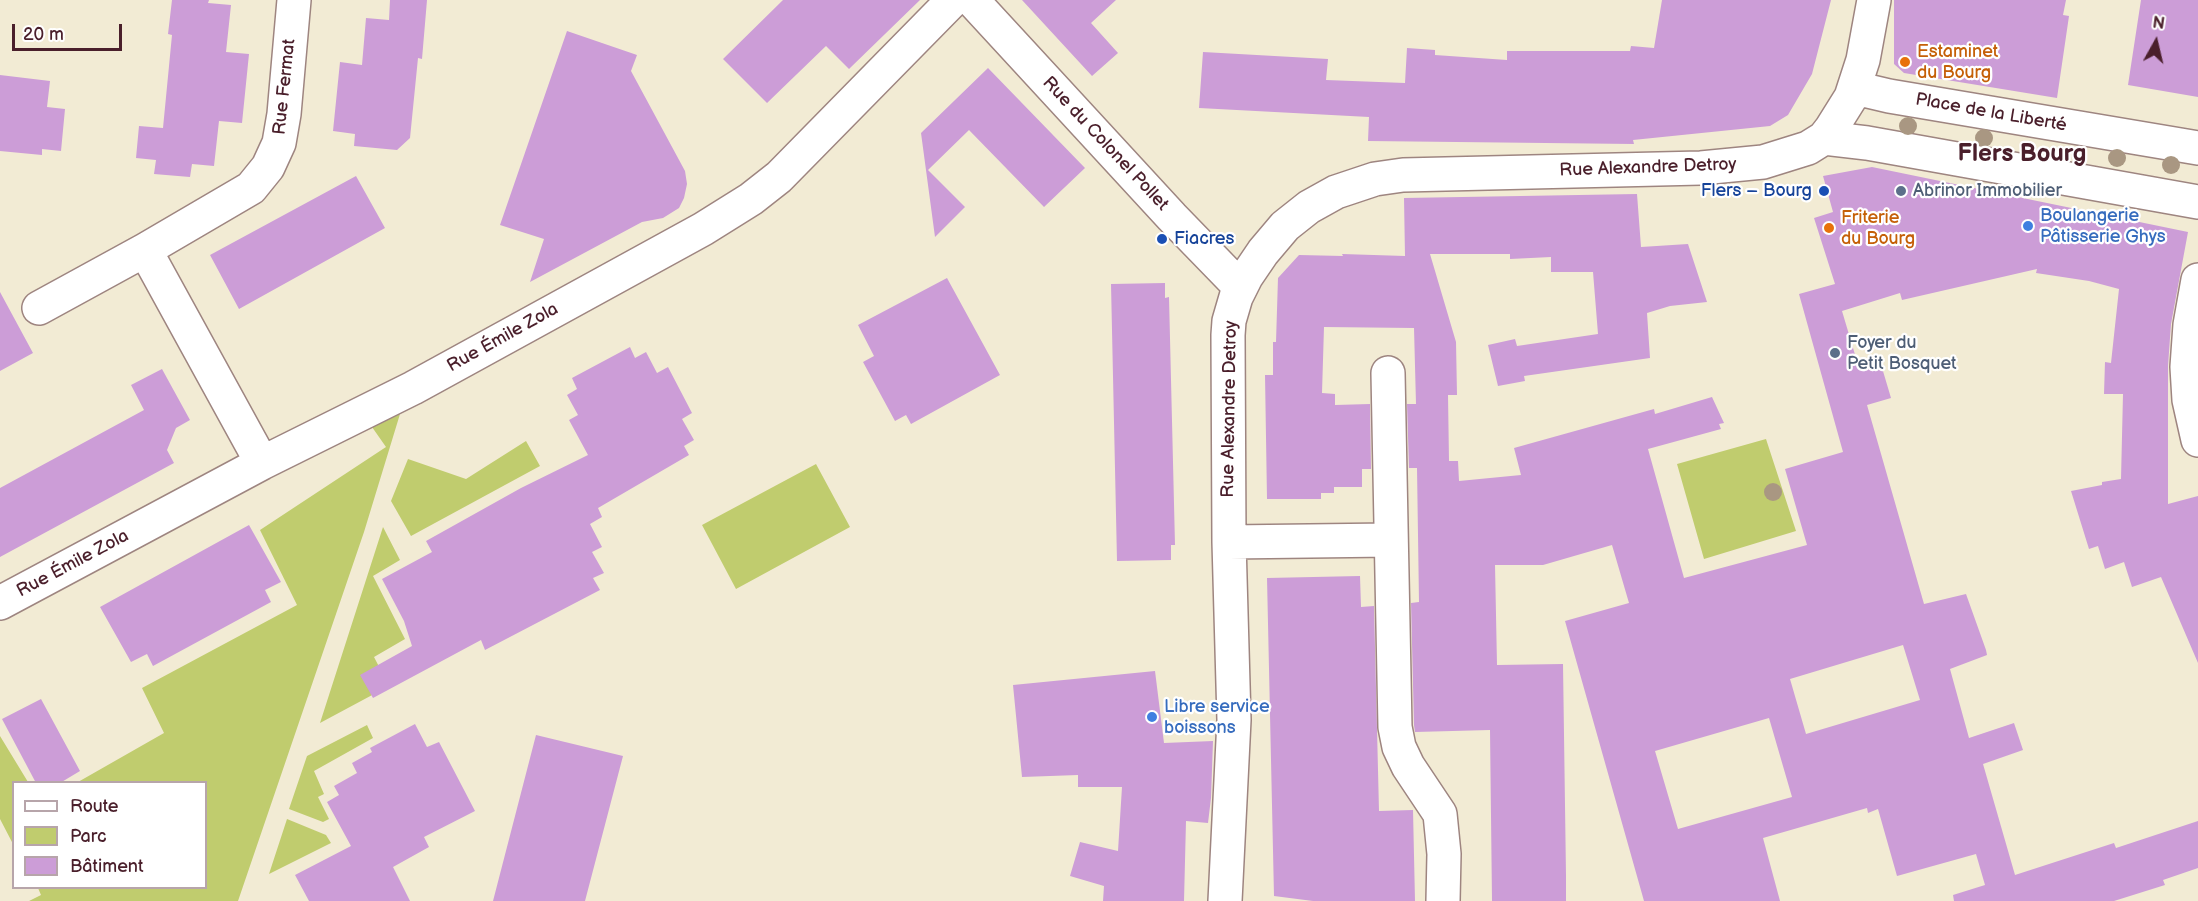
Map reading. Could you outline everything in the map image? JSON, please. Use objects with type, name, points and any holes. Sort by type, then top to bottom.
[{"type":"street","name":"Rue Fermat","points":[[39,308],[146,250],[251,188],[268,167],[279,143],[284,114],[294,0]]},
{"type":"street","name":"Rue Émile Zola","points":[[0,603],[262,463],[413,388],[703,229],[751,199],[779,177],[953,0]]},
{"type":"street","name":"Rue du Colonel Pollet","points":[[972,0],[1172,217],[1240,287]]},
{"type":"street","name":"Rue Alexandre Detroy","points":[[1225,901],[1234,720],[1229,542],[1228,335],[1232,309],[1240,287],[1263,252],[1295,217],[1323,198],[1362,182],[1402,175],[1659,170],[1763,162],[1796,153],[1824,138],[1838,120],[1855,88],[1863,60],[1874,0]]},
{"type":"street","name":"Place de la Liberté","points":[[1855,88],[1889,96],[2198,148]]},
{"type":"street","points":[[1824,138],[1878,145],[2198,202]]},
{"type":"street","points":[[146,250],[262,463]]},
{"type":"street","points":[[2198,280],[2190,325],[2187,367],[2189,400],[2198,440]]},
{"type":"street","points":[[1388,373],[1395,727],[1399,747],[1408,766],[1440,814],[1444,854],[1443,901]]},
{"type":"street","points":[[1229,542],[1390,540]]},
{"type":"green space","points":[[400,414],[364,532],[238,901],[29,901],[41,895],[38,889],[207,889],[207,781],[80,781],[164,733],[142,688],[297,605],[260,530],[386,447],[372,427]]},
{"type":"green space","points":[[1766,439],[1796,531],[1704,559],[1677,464]]},
{"type":"green space","points":[[526,441],[540,466],[411,536],[391,501],[408,459],[466,479]]},
{"type":"green space","points":[[816,464],[850,527],[736,589],[702,525]]},
{"type":"green space","points":[[383,527],[400,560],[373,576],[405,639],[374,657],[389,686],[320,723]]},
{"type":"green space","points":[[367,725],[373,738],[314,771],[324,794],[318,797],[329,819],[323,822],[289,809],[307,756]]},
{"type":"green space","points":[[0,736],[27,781],[12,781],[12,842],[0,819]]},
{"type":"green space","points":[[287,819],[326,835],[331,843],[269,874]]},
{"type":"building","points":[[172,0],[209,0],[208,3],[231,5],[226,52],[249,54],[242,123],[219,121],[214,166],[192,164],[190,177],[154,174],[156,160],[136,158],[139,126],[163,128],[172,35],[168,34]]},
{"type":"building","points":[[390,0],[427,0],[422,59],[418,58],[410,138],[397,150],[354,146],[355,134],[333,131],[340,62],[362,65],[366,18],[389,20]]},
{"type":"building","points":[[783,0],[920,0],[849,69],[826,46],[767,103],[723,59]]},
{"type":"building","points":[[1022,0],[1116,0],[1091,23],[1118,53],[1092,76]]},
{"type":"building","points":[[1662,0],[1831,0],[1812,74],[1788,115],[1770,126],[1633,140],[1634,144],[1368,141],[1369,117],[1199,108],[1203,52],[1328,59],[1326,80],[1405,83],[1407,48],[1435,50],[1435,55],[1507,60],[1507,51],[1630,51],[1631,46],[1654,48]]},
{"type":"building","points":[[1894,0],[2066,0],[2063,15],[2069,16],[2057,98],[1904,73],[1894,64]]},
{"type":"building","points":[[2141,0],[2198,0],[2198,97],[2128,85]]},
{"type":"building","points":[[567,31],[637,55],[631,71],[685,171],[687,184],[679,208],[663,218],[642,222],[530,282],[544,239],[500,225]]},
{"type":"building","points":[[988,68],[1085,168],[1044,207],[969,130],[928,170],[965,207],[935,237],[921,133]]},
{"type":"building","points":[[0,75],[50,81],[47,107],[65,109],[61,151],[42,149],[42,155],[0,151]]},
{"type":"building","points":[[1872,167],[2188,232],[2171,324],[2168,366],[2168,504],[2198,496],[2198,663],[2161,577],[2132,587],[2124,562],[2105,569],[2098,546],[2089,549],[2071,491],[2121,479],[2123,394],[2104,394],[2105,362],[2111,363],[2119,289],[2089,281],[2036,273],[2037,269],[1902,300],[1900,293],[1842,311],[1859,368],[1880,361],[1891,398],[1867,405],[1924,604],[1966,594],[1986,650],[1987,655],[1950,669],[1969,738],[2014,723],[2023,750],[1983,764],[2015,875],[2114,843],[2116,848],[2198,821],[2198,868],[2163,880],[2165,885],[2114,901],[1954,901],[1953,895],[1985,885],[1976,854],[1897,876],[1878,809],[1868,813],[1867,808],[1763,838],[1780,901],[1644,901],[1565,621],[1629,603],[1612,545],[1543,565],[1495,565],[1497,665],[1563,664],[1566,901],[1492,901],[1490,730],[1415,732],[1414,725],[1411,603],[1419,602],[1417,468],[1409,468],[1407,404],[1416,404],[1414,328],[1324,327],[1322,393],[1335,394],[1335,405],[1370,404],[1371,469],[1362,469],[1362,487],[1334,487],[1334,493],[1321,493],[1321,499],[1267,499],[1265,375],[1273,375],[1278,278],[1299,255],[1405,256],[1404,198],[1637,194],[1641,247],[1688,244],[1707,302],[1670,306],[1647,313],[1650,358],[1524,376],[1525,381],[1498,386],[1488,345],[1515,339],[1517,346],[1598,334],[1593,272],[1551,272],[1551,257],[1510,259],[1510,254],[1430,254],[1456,342],[1457,395],[1448,395],[1449,461],[1458,461],[1459,481],[1521,475],[1514,448],[1654,409],[1655,414],[1712,397],[1724,423],[1719,424],[1721,429],[1648,449],[1684,578],[1807,545],[1785,469],[1843,452],[1799,294],[1835,284],[1814,218],[1833,212],[1823,176]],"holes":[[[1903,645],[1920,700],[1806,734],[1790,679]],[[1769,718],[1792,797],[1678,829],[1655,751]]]},
{"type":"building","points":[[356,176],[385,228],[239,309],[210,255]]},
{"type":"building","points":[[947,278],[1000,375],[911,424],[906,415],[895,421],[863,362],[874,356],[858,325]]},
{"type":"building","points":[[1165,283],[1165,298],[1169,297],[1175,545],[1171,545],[1171,560],[1117,561],[1111,284]]},
{"type":"building","points":[[0,292],[33,353],[0,371]]},
{"type":"building","points":[[630,347],[635,358],[646,352],[657,373],[668,367],[692,413],[682,419],[694,440],[684,446],[689,455],[598,508],[602,517],[590,524],[602,547],[592,552],[604,573],[593,578],[600,590],[485,650],[481,640],[373,698],[360,675],[412,646],[404,621],[382,579],[432,552],[426,541],[521,488],[588,455],[569,420],[578,415],[567,395],[577,389],[572,378]]},
{"type":"building","points":[[162,369],[190,420],[176,428],[167,450],[174,463],[0,557],[0,488],[144,410],[131,385]]},
{"type":"building","points":[[249,525],[281,582],[265,590],[271,602],[153,666],[147,654],[131,662],[100,607]]},
{"type":"building","points":[[1360,576],[1361,607],[1374,606],[1379,811],[1413,810],[1415,901],[1313,901],[1274,896],[1267,578]]},
{"type":"building","points":[[1155,671],[1164,743],[1213,741],[1208,823],[1186,821],[1184,901],[1103,901],[1104,886],[1070,876],[1080,842],[1118,851],[1122,787],[1078,787],[1078,775],[1022,777],[1013,685]]},
{"type":"building","points":[[41,699],[80,771],[63,781],[35,781],[2,719]]},
{"type":"building","points":[[415,724],[427,747],[439,742],[475,811],[424,837],[429,847],[393,867],[410,901],[309,901],[295,875],[351,846],[327,802],[339,795],[334,786],[357,773],[352,763],[372,752],[370,748]]},
{"type":"building","points":[[536,735],[623,756],[585,901],[493,901]]},
{"type":"place","name":"Estaminet du Bourg","points":[[1905,62]]},
{"type":"place","name":"Flers – Bourg","points":[[1824,191]]},
{"type":"place","name":"Abrinor Immobilier","points":[[1901,191]]},
{"type":"place","name":"Boulangerie Pâtisserie Ghys","points":[[2028,226]]},
{"type":"place","name":"Friterie du Bourg","points":[[1829,228]]},
{"type":"place","name":"Fiacres","points":[[1162,239]]},
{"type":"place","name":"Foyer du Petit Bosquet","points":[[1835,353]]},
{"type":"place","name":"Libre service boissons","points":[[1152,717]]},
{"type":"district","name":"Flers Bourg","points":[[2022,155]]}]
